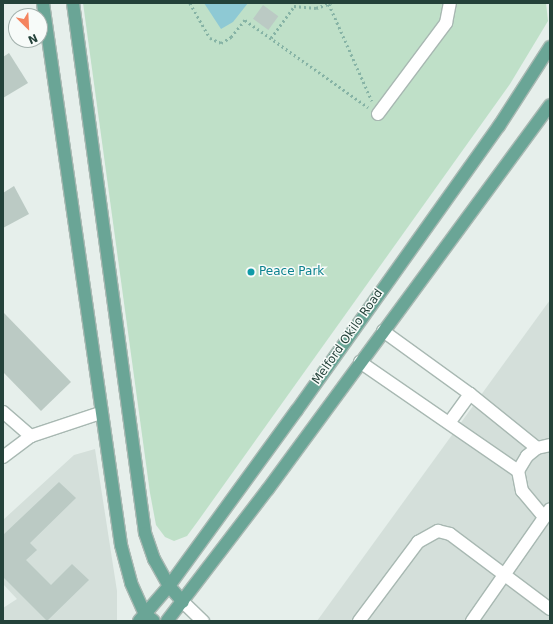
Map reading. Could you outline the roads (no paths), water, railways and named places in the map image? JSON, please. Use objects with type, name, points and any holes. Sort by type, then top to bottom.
[{"type":"main road","points":[[43,3],[100,413],[121,545],[131,583],[146,619]]},
{"type":"main road","points":[[73,3],[145,533],[154,560],[169,586],[183,602]]},
{"type":"main road","name":"Melford Okilo Road","points":[[146,619],[499,126],[550,47]]},
{"type":"main road","name":"Melford Okilo Road","points":[[168,621],[550,105]]},
{"type":"street","points":[[378,114],[446,23],[450,3]]},
{"type":"street","points":[[384,331],[470,394],[537,448]]},
{"type":"street","points":[[360,362],[518,471]]},
{"type":"street","points":[[449,423],[470,394]]},
{"type":"street","points":[[3,412],[31,436]]},
{"type":"street","points":[[3,457],[31,436],[100,413]]},
{"type":"street","points":[[472,621],[547,513],[522,491],[518,471],[527,456],[537,448],[550,445]]},
{"type":"street","points":[[359,621],[418,542],[438,531],[450,534],[550,609]]},
{"type":"street","points":[[183,602],[203,621]]},
{"type":"water","points":[[204,3],[248,3],[233,22],[221,29]]},
{"type":"place","name":"Peace Park","points":[[251,272]]}]
